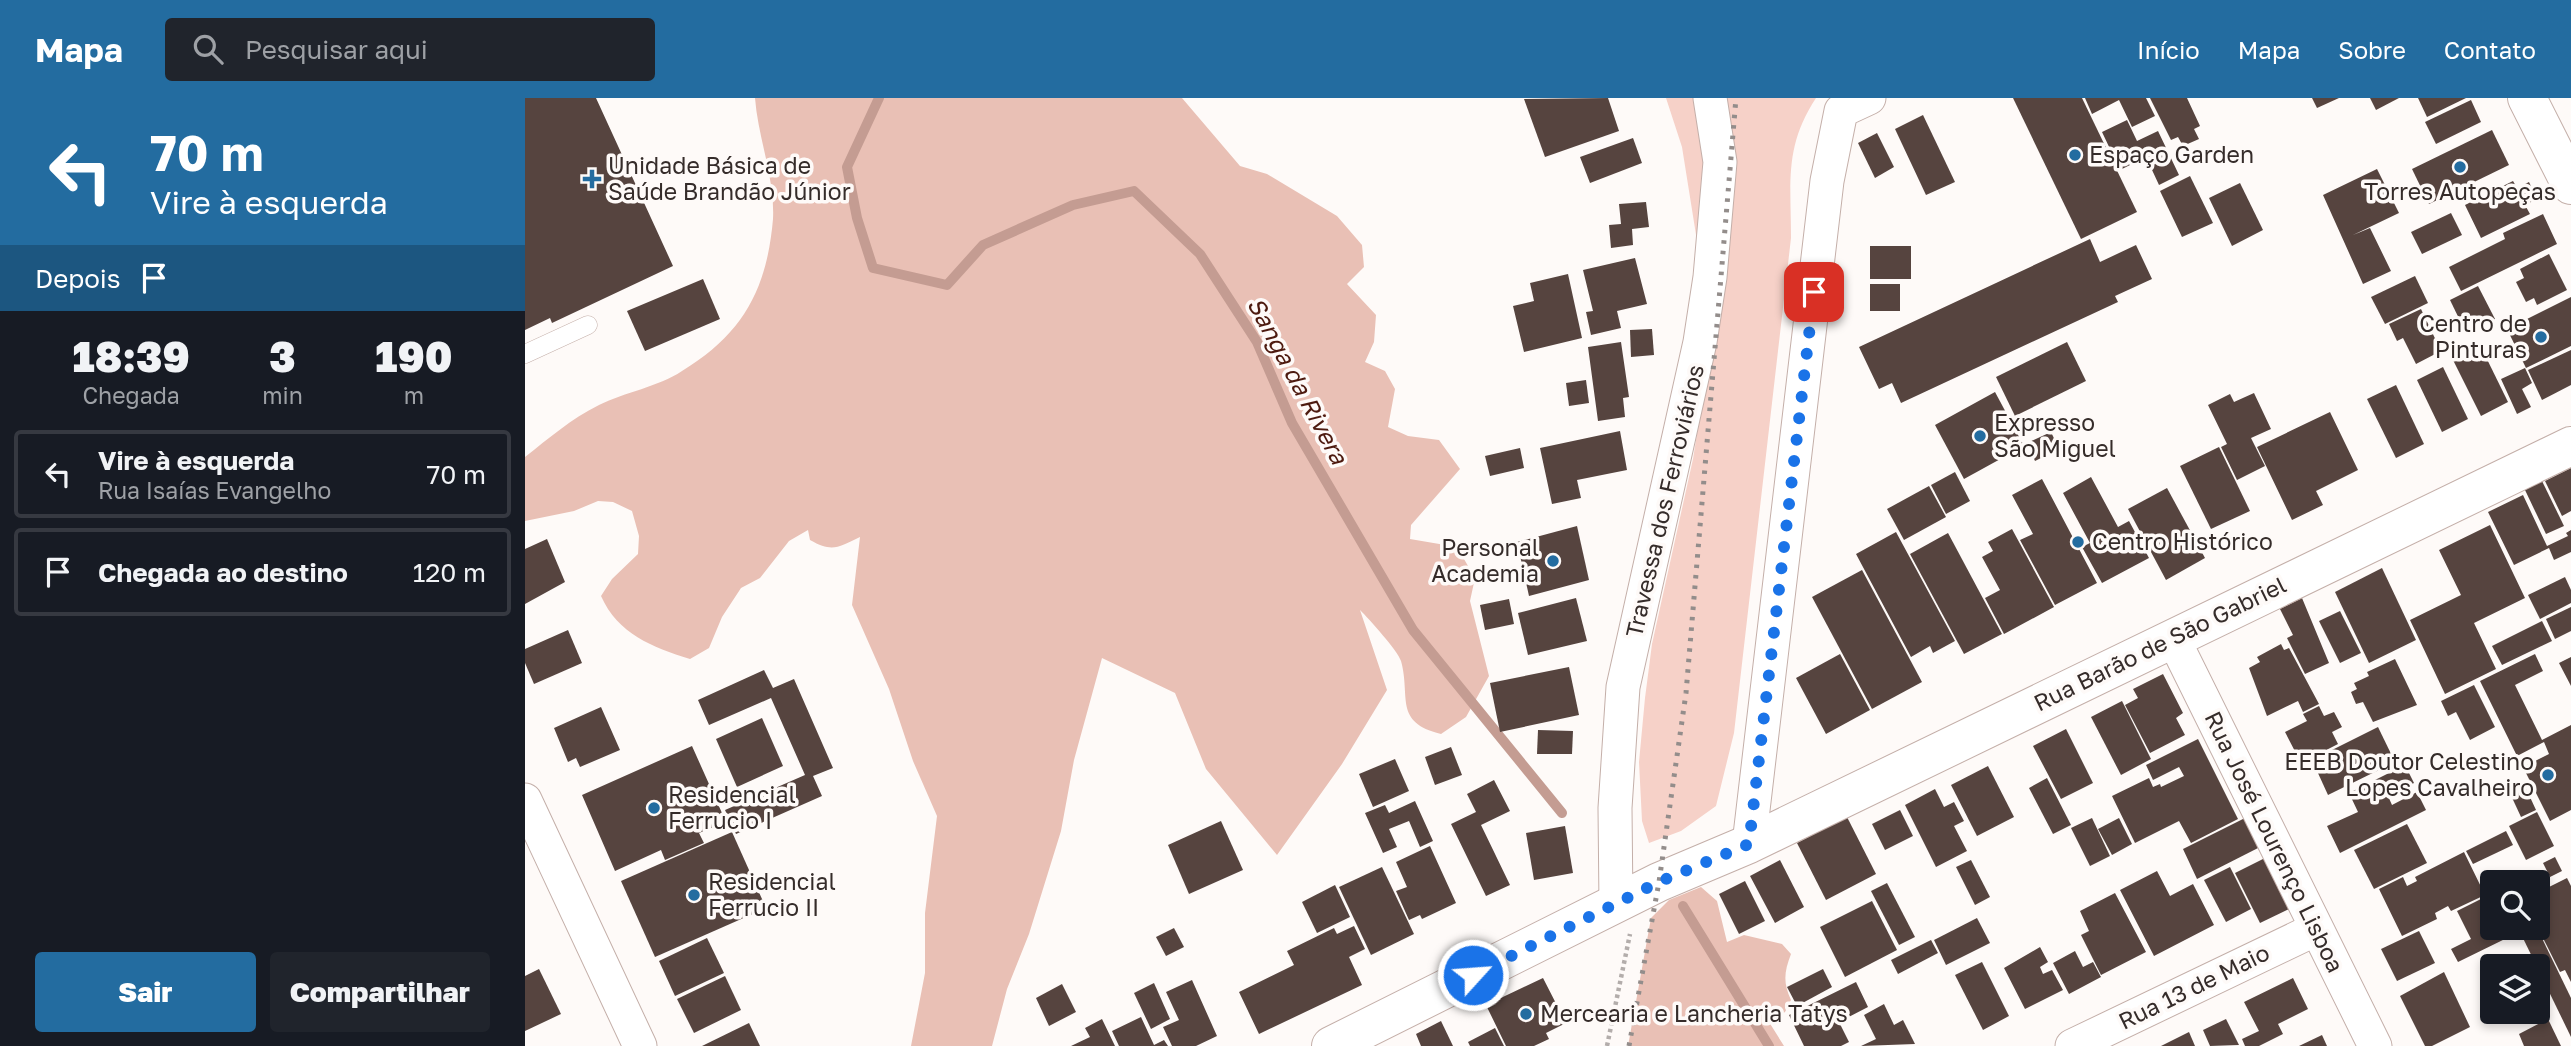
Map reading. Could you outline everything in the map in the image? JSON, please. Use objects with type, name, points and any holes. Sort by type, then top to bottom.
[{"type":"main road","points":[[2527,98],[2571,185]]},
{"type":"main road","name":"Rua Barão de São Gabriel","points":[[1331,1046],[1627,899],[1749,844],[2571,446]]},
{"type":"street","name":"Travessa dos Ferroviários","points":[[1627,899],[1615,808],[1623,687],[1700,342],[1710,277],[1720,162],[1710,98]]},
{"type":"street","points":[[1749,844],[1827,181],[1841,111],[1869,98]]},
{"type":"street","name":"Rua José Lourenço Lisboa","points":[[2173,638],[2375,1046]]},
{"type":"street","points":[[525,800],[640,1046]]},
{"type":"street","name":"Rua 13 de Maio","points":[[2071,1046],[2316,929]]},
{"type":"lane","points":[[525,354],[588,325]]},
{"type":"path","points":[[1607,1046],[1627,899]]},
{"type":"shaded area","points":[[755,98],[1182,98],[1240,166],[1267,174],[1337,216],[1362,245],[1364,267],[1347,284],[1376,315],[1374,342],[1365,362],[1385,371],[1395,389],[1388,427],[1408,436],[1439,440],[1460,469],[1411,525],[1410,539],[1457,547],[1475,578],[1470,601],[1489,676],[1466,717],[1441,734],[1416,723],[1407,706],[1399,656],[1360,610],[1387,690],[1342,764],[1277,855],[1206,769],[1175,693],[1102,658],[1074,760],[1061,831],[1029,934],[1007,989],[992,1046],[911,1046],[925,973],[925,913],[937,816],[913,761],[889,689],[852,605],[860,537],[841,546],[830,547],[810,540],[808,530],[789,541],[760,578],[741,588],[722,617],[709,648],[690,659],[638,637],[617,620],[601,596],[612,579],[638,554],[639,536],[632,511],[613,502],[598,501],[574,511],[525,521],[525,457],[589,410],[663,381],[703,357],[736,325],[748,307],[765,267],[773,219],[769,173]]},
{"type":"shaded area","points":[[1666,98],[1699,98],[1715,168],[1701,266],[1682,147]]},
{"type":"shaded area","points":[[1720,98],[1816,98],[1799,133],[1791,165],[1791,238],[1734,733],[1716,806],[1681,831],[1649,843],[1642,821],[1639,762],[1645,698],[1652,644],[1693,459],[1711,345]]},
{"type":"shaded area","points":[[1701,887],[1717,901],[1727,942],[1744,935],[1782,944],[1791,954],[1785,977],[1791,1000],[1785,1012],[1769,1022],[1784,1046],[1628,1046],[1651,918],[1669,900]]},
{"type":"building","name":"Unidade Básica de Saúde Brandão Júnior","points":[[525,98],[596,98],[673,266],[552,323],[550,318],[525,330]]},
{"type":"building","points":[[1608,98],[1619,131],[1545,157],[1524,99]]},
{"type":"building","name":"Espaço Garden","points":[[2013,98],[2082,98],[2137,212],[2081,239]]},
{"type":"building","points":[[2085,98],[2146,98],[2155,116],[2132,127],[2119,100],[2092,114]]},
{"type":"building","points":[[2150,98],[2187,98],[2200,126],[2194,129],[2199,139],[2183,146],[2178,137],[2171,140]]},
{"type":"building","points":[[2312,98],[2339,98],[2317,108]]},
{"type":"building","points":[[2370,98],[2399,98],[2376,110]]},
{"type":"building","points":[[2418,98],[2466,98],[2427,117]]},
{"type":"building","points":[[2471,100],[2481,122],[2436,144],[2425,122]]},
{"type":"building","points":[[1923,115],[1955,182],[1926,195],[1895,129]]},
{"type":"building","points":[[2127,120],[2137,141],[2158,131],[2179,175],[2159,185],[2146,157],[2120,170],[2102,132]]},
{"type":"building","name":"Torres Autopeças","points":[[2492,130],[2509,165],[2429,204],[2412,169]]},
{"type":"building","points":[[1877,133],[1894,167],[1875,178],[1858,143]]},
{"type":"building","points":[[1633,138],[1642,163],[1590,183],[1580,157]]},
{"type":"building","points":[[2377,169],[2399,213],[2353,235],[2370,228],[2391,271],[2363,284],[2323,195]]},
{"type":"building","points":[[2190,176],[2213,223],[2182,237],[2160,191]]},
{"type":"building","points":[[2513,181],[2517,188],[2529,182],[2537,199],[2525,205],[2530,214],[2481,238],[2465,205]]},
{"type":"building","points":[[2240,183],[2263,230],[2232,246],[2209,198]]},
{"type":"building","points":[[1646,202],[1649,227],[1632,229],[1633,245],[1611,248],[1609,225],[1621,224],[1619,204]]},
{"type":"building","points":[[2451,213],[2462,235],[2422,254],[2411,232]]},
{"type":"building","points":[[2543,214],[2557,244],[2461,291],[2449,267],[2505,239],[2503,233]]},
{"type":"building","points":[[2090,239],[2100,262],[2136,245],[2152,279],[2115,296],[2118,302],[1901,403],[1892,383],[1879,389],[1859,347]]},
{"type":"building","points":[[1870,246],[1911,246],[1911,279],[1870,279]]},
{"type":"building","points":[[2549,254],[2567,290],[2537,305],[2534,298],[2526,302],[2516,282],[2524,278],[2520,269]]},
{"type":"building","points":[[1635,258],[1647,304],[1617,311],[1621,328],[1591,335],[1586,312],[1593,311],[1583,270]]},
{"type":"building","points":[[1568,274],[1582,338],[1524,352],[1513,306],[1534,301],[1530,283]]},
{"type":"building","points":[[2415,276],[2428,303],[2385,324],[2371,297]]},
{"type":"building","points":[[703,279],[720,319],[645,351],[627,311]]},
{"type":"building","points":[[1870,284],[1900,284],[1900,311],[1870,311]]},
{"type":"building","points":[[2478,286],[2495,319],[2466,333],[2450,300]]},
{"type":"building","name":"Centro de Pinturas","points":[[2571,297],[2571,346],[2526,368],[2507,329]]},
{"type":"building","points":[[2421,309],[2441,351],[2416,364],[2403,338],[2397,341],[2389,324]]},
{"type":"building","points":[[1652,329],[1654,355],[1631,357],[1630,330]]},
{"type":"building","points":[[1621,342],[1629,397],[1623,398],[1625,417],[1598,421],[1588,347]]},
{"type":"building","points":[[2067,342],[2086,381],[2015,416],[1996,377]]},
{"type":"building","points":[[2481,347],[2508,402],[2481,416],[2453,360]]},
{"type":"building","points":[[2571,350],[2571,385],[2542,400],[2528,370]]},
{"type":"building","points":[[2443,367],[2468,419],[2442,432],[2417,380]]},
{"type":"building","points":[[2525,368],[2532,383],[2522,389],[2531,407],[2517,414],[2501,379]]},
{"type":"building","points":[[1586,380],[1589,403],[1569,406],[1566,383]]},
{"type":"building","points":[[2396,385],[2424,444],[2396,458],[2367,399]]},
{"type":"building","name":"Expresso São Miguel","points":[[1995,392],[2024,446],[1964,479],[1935,425]]},
{"type":"building","points":[[2254,393],[2271,429],[2251,438],[2265,466],[2237,480],[2221,447],[2227,444],[2208,405],[2230,394],[2234,402]]},
{"type":"building","points":[[2330,412],[2358,470],[2316,491],[2323,505],[2292,520],[2257,447]]},
{"type":"building","points":[[1620,431],[1627,470],[1577,480],[1581,498],[1552,504],[1540,448]]},
{"type":"building","points":[[2051,432],[2059,449],[2035,461],[2027,443]]},
{"type":"building","points":[[2219,447],[2250,511],[2211,529],[2180,466]]},
{"type":"building","points":[[1520,448],[1524,468],[1490,476],[1485,456]]},
{"type":"building","points":[[2571,468],[2571,511],[2562,516],[2545,481]]},
{"type":"building","points":[[1955,472],[1970,501],[1946,514],[1931,485]]},
{"type":"building","points":[[2091,477],[2118,527],[2129,521],[2149,558],[2102,583],[2082,547],[2090,543],[2063,493]]},
{"type":"building","points":[[2042,479],[2097,583],[2055,605],[2020,540],[2033,534],[2012,495]]},
{"type":"building","points":[[2542,481],[2564,526],[2546,534],[2525,490]]},
{"type":"building","points":[[1929,486],[1946,517],[1904,540],[1887,509]]},
{"type":"building","points":[[2167,488],[2205,558],[2166,580],[2128,509]]},
{"type":"building","points":[[2523,495],[2547,546],[2568,536],[2566,533],[2571,530],[2571,552],[2554,560],[2549,548],[2514,565],[2488,512]]},
{"type":"building","points":[[2490,525],[2525,598],[2474,623],[2496,669],[2445,694],[2410,620],[2461,595],[2439,550]]},
{"type":"building","name":"Personal Academia","points":[[1577,526],[1589,580],[1529,596],[1517,542]]},
{"type":"building","points":[[2012,529],[2054,607],[2004,634],[1985,598],[2000,590],[1982,557],[1993,551],[1988,542]]},
{"type":"building","points":[[1896,532],[1955,641],[1933,653],[1930,646],[1911,657],[1856,554]]},
{"type":"building","points":[[1948,533],[2002,634],[1964,654],[1910,554]]},
{"type":"building","points":[[547,539],[565,582],[525,604],[525,549]]},
{"type":"building","points":[[2382,568],[2416,640],[2369,663],[2335,592]]},
{"type":"building","points":[[1862,570],[1922,682],[1872,709],[1812,597]]},
{"type":"building","points":[[2565,577],[2571,590],[2571,603],[2540,619],[2528,595]]},
{"type":"building","points":[[1576,598],[1587,641],[1528,655],[1518,613]]},
{"type":"building","points":[[2302,598],[2329,663],[2305,674],[2287,638],[2293,635],[2280,609]]},
{"type":"building","points":[[1509,599],[1514,624],[1485,630],[1480,605]]},
{"type":"building","points":[[2571,607],[2571,631],[2555,639],[2546,619]]},
{"type":"building","points":[[2340,611],[2361,653],[2340,663],[2319,621]]},
{"type":"building","points":[[2542,621],[2552,641],[2502,665],[2492,646]]},
{"type":"building","points":[[568,630],[582,663],[534,684],[525,663],[525,649]]},
{"type":"building","points":[[2281,644],[2284,650],[2289,648],[2319,704],[2303,712],[2298,701],[2267,716],[2249,668],[2260,662],[2257,657]]},
{"type":"building","points":[[1840,654],[1870,710],[1826,734],[1796,678]]},
{"type":"building","points":[[2535,654],[2543,671],[2515,685],[2542,740],[2571,725],[2571,810],[2550,821],[2523,767],[2549,754],[2544,742],[2517,756],[2480,681]]},
{"type":"building","points":[[2571,657],[2571,686],[2559,663]]},
{"type":"building","points":[[2395,659],[2417,705],[2373,722],[2363,702],[2356,704],[2351,692],[2357,689],[2354,683],[2369,676],[2367,672]]},
{"type":"building","points":[[1569,667],[1579,715],[1500,732],[1490,683]]},
{"type":"building","points":[[764,670],[773,688],[794,679],[833,768],[813,776],[822,796],[736,834],[725,810],[805,775],[771,698],[709,725],[698,700]]},
{"type":"building","points":[[2163,674],[2183,713],[2176,718],[2185,735],[2150,753],[2125,705],[2138,698],[2133,689]]},
{"type":"building","points":[[2474,685],[2495,727],[2470,740],[2456,712],[2448,716],[2441,701]]},
{"type":"building","points":[[2122,701],[2151,759],[2121,775],[2091,717]]},
{"type":"building","points":[[2319,706],[2324,716],[2334,712],[2342,727],[2332,732],[2338,744],[2301,763],[2285,732],[2307,721],[2303,714]]},
{"type":"building","points":[[601,707],[620,750],[580,767],[576,758],[568,762],[554,728]]},
{"type":"building","points":[[762,718],[783,766],[737,787],[716,739]]},
{"type":"building","points":[[2378,727],[2395,762],[2328,795],[2312,760]]},
{"type":"building","points":[[2066,729],[2093,783],[2061,799],[2033,746]]},
{"type":"building","points":[[1538,730],[1573,731],[1572,754],[1537,754]]},
{"type":"building","points":[[2198,739],[2238,819],[2191,843],[2179,821],[2135,843],[2112,796],[2149,778],[2153,787],[2160,784],[2161,787],[2184,776],[2179,767],[2153,780],[2146,765]]},
{"type":"building","name":"Residencial Ferrucio I","points":[[692,746],[726,822],[699,833],[704,843],[665,860],[661,850],[615,871],[582,795]]},
{"type":"building","points":[[1451,747],[1462,775],[1435,785],[1425,757]]},
{"type":"building","points":[[1395,759],[1409,791],[1373,807],[1359,774]]},
{"type":"building","points":[[2405,765],[2414,783],[2388,796],[2392,805],[2417,792],[2426,810],[2340,853],[2327,826],[2358,812],[2349,793]]},
{"type":"building","points":[[1988,766],[2014,817],[1977,836],[1951,785]]},
{"type":"building","points":[[2047,778],[2071,825],[2053,834],[2029,788]]},
{"type":"building","points":[[1494,780],[1510,811],[1481,825],[1510,885],[1486,896],[1451,824],[1476,812],[1467,794]]},
{"type":"building","points":[[2523,782],[2536,810],[2521,817],[2508,789]]},
{"type":"building","points":[[1935,789],[1944,807],[1954,802],[1964,821],[1954,826],[1967,851],[1936,867],[1905,805]]},
{"type":"building","points":[[1415,801],[1433,841],[1420,847],[1409,821],[1389,829],[1397,847],[1383,853],[1365,813],[1385,805],[1389,813]]},
{"type":"building","points":[[1900,810],[1913,836],[1885,850],[1872,824]]},
{"type":"building","points":[[2537,812],[2554,846],[2526,860],[2509,826]]},
{"type":"building","points":[[1847,817],[1876,874],[1826,900],[1797,843]]},
{"type":"building","points":[[2092,818],[2110,856],[2090,866],[2071,828]]},
{"type":"building","points":[[2119,818],[2132,844],[2112,855],[2098,829]]},
{"type":"building","points":[[2245,818],[2260,847],[2197,879],[2183,849]]},
{"type":"building","points":[[1221,821],[1243,870],[1189,894],[1168,845]]},
{"type":"building","points":[[2407,824],[2427,863],[2374,889],[2354,850]]},
{"type":"building","points":[[1565,826],[1573,873],[1534,880],[1526,833]]},
{"type":"building","points":[[2506,831],[2513,845],[2473,864],[2466,851]]},
{"type":"building","name":"Residencial Ferrucio II","points":[[732,832],[766,908],[655,957],[621,881]]},
{"type":"building","points":[[1430,846],[1456,903],[1422,919],[1420,915],[1409,920],[1396,891],[1407,887],[1396,862]]},
{"type":"building","points":[[2464,852],[2480,885],[2480,897],[2451,911],[2448,906],[2435,913],[2437,919],[2402,936],[2379,889],[2403,877],[2407,886],[2417,881],[2415,877]]},
{"type":"building","points":[[2555,857],[2562,871],[2550,877],[2550,870],[2546,870],[2543,863]]},
{"type":"building","points":[[2265,858],[2291,908],[2260,923],[2235,873]]},
{"type":"building","points":[[1780,860],[1804,907],[1775,923],[1750,876]]},
{"type":"building","points":[[1971,860],[1990,897],[1975,905],[1956,867]]},
{"type":"building","points":[[1382,867],[1414,934],[1371,955],[1339,887]]},
{"type":"building","points":[[2230,867],[2251,909],[2226,922],[2204,880]]},
{"type":"building","points":[[2157,871],[2170,896],[2193,884],[2214,925],[2154,956],[2120,890]]},
{"type":"building","points":[[2567,878],[2571,886],[2571,982],[2565,970],[2560,972],[2544,940],[2550,940],[2550,886]]},
{"type":"building","points":[[1745,881],[1765,921],[1739,934],[1719,894]]},
{"type":"building","points":[[1887,883],[1915,937],[1899,945],[1871,891]]},
{"type":"building","points":[[1335,885],[1350,917],[1317,933],[1302,902]]},
{"type":"building","points":[[2115,893],[2146,952],[2101,975],[2081,935],[2089,931],[2080,911]]},
{"type":"building","points":[[2480,900],[2480,940],[2503,940],[2458,962],[2451,949],[2471,939],[2457,911]]},
{"type":"building","points":[[1872,901],[1897,950],[1845,977],[1820,927]]},
{"type":"building","points":[[1977,918],[1990,943],[1946,965],[1934,940]]},
{"type":"building","points":[[1354,926],[1365,949],[1349,957],[1362,985],[1259,1034],[1239,992],[1294,965],[1287,951],[1334,928],[1337,934]]},
{"type":"building","points":[[1174,928],[1184,947],[1166,956],[1156,937]]},
{"type":"building","points":[[2419,931],[2435,963],[2397,981],[2381,949]]},
{"type":"building","points":[[707,938],[724,973],[675,996],[659,961]]},
{"type":"building","points":[[1931,940],[1938,953],[1898,974],[1891,960]]},
{"type":"building","points":[[2524,940],[2543,940],[2550,954],[2531,954]]},
{"type":"building","points":[[2040,947],[2048,962],[2040,967],[2043,974],[2052,970],[2063,990],[2025,1009],[2004,968]]},
{"type":"building","points":[[2075,951],[2083,967],[2093,962],[2101,977],[2069,994],[2053,963]]},
{"type":"building","points":[[2550,955],[2571,998],[2571,1037],[2550,994]]},
{"type":"building","points":[[1982,962],[2009,1016],[1983,1030],[1955,975]]},
{"type":"building","points":[[539,969],[561,1014],[525,1031],[525,976]]},
{"type":"building","points":[[1823,969],[1832,987],[1797,1006],[1787,987]]},
{"type":"building","points":[[2444,972],[2470,1027],[2432,1046],[2425,1046],[2400,996]]},
{"type":"building","points":[[725,976],[741,1010],[694,1033],[677,999]]},
{"type":"building","name":"Mercearia e Lancheria Tatys","points":[[1543,978],[1566,1023],[1546,1033],[1549,1039],[1534,1046],[1506,1046],[1486,1005]]},
{"type":"building","points":[[2293,978],[2308,1009],[2278,1024],[2283,1034],[2259,1046],[2245,1046],[2242,1039],[2259,1031],[2244,1002]]},
{"type":"building","points":[[1192,980],[1217,1036],[1196,1046],[1172,1046],[1163,1027],[1179,1020],[1166,992]]},
{"type":"building","points":[[1856,982],[1868,1007],[1839,1022],[1849,1042],[1841,1046],[1804,1046],[1789,1015]]},
{"type":"building","points":[[1154,983],[1170,1019],[1151,1029],[1134,993]]},
{"type":"building","points":[[1062,984],[1076,1012],[1049,1026],[1036,998]]},
{"type":"building","points":[[1884,1004],[1894,1025],[1903,1020],[1915,1044],[1861,1046],[1876,1039],[1864,1015]]},
{"type":"building","points":[[1141,1017],[1154,1045],[1164,1040],[1168,1046],[1119,1046],[1112,1031]]},
{"type":"building","points":[[1102,1019],[1115,1046],[1071,1046],[1090,1037],[1085,1028]]},
{"type":"building","points":[[2226,1019],[2239,1045],[2210,1046],[2203,1030]]},
{"type":"building","points":[[1441,1021],[1453,1046],[1421,1046],[1416,1034]]},
{"type":"building","points":[[749,1023],[760,1046],[702,1046]]},
{"type":"building","points":[[2550,1023],[2561,1046],[2524,1046],[2519,1034],[2538,1024]]},
{"type":"building","points":[[1495,1028],[1504,1046],[1470,1046],[1468,1042]]},
{"type":"building","points":[[2189,1032],[2195,1046],[2161,1046]]},
{"type":"building","points":[[2322,1035],[2327,1046],[2299,1046]]},
{"type":"waterway","name":"Sanga da Rivera","points":[[879,98],[847,167],[857,218],[873,268],[947,285],[983,245],[1073,205],[1134,191],[1200,254],[1257,342],[1292,423],[1413,630],[1562,813]]},
{"type":"waterway","name":"Sanga da Rivera","points":[[1683,906],[1769,1046]]},
{"type":"railway","points":[[1629,1046],[1659,882],[1686,693],[1736,98]]},
{"type":"place","name":"Espaço Garden","points":[[2075,155]]},
{"type":"place","name":"Torres Autopeças","points":[[2460,167]]},
{"type":"place","name":"Unidade Básica de Saúde Brandão Júnior","points":[[592,179]]},
{"type":"place","name":"Centro de Pinturas","points":[[2541,337]]},
{"type":"place","name":"Expresso São Miguel","points":[[1980,436]]},
{"type":"place","name":"Centro Histórico","points":[[2078,542]]},
{"type":"place","name":"Personal Academia","points":[[1553,561]]},
{"type":"place","name":"EEEB Doutor Celestino Lopes Cavalheiro","points":[[2548,775]]},
{"type":"place","name":"Residencial Ferrucio I","points":[[654,808]]},
{"type":"place","name":"Residencial Ferrucio II","points":[[694,895]]},
{"type":"place","name":"Mercearia e Lancheria Tatys","points":[[1526,1014]]},
{"type":"route","points":[[1473,975],[1659,882],[1749,844],[1814,292]]}]
